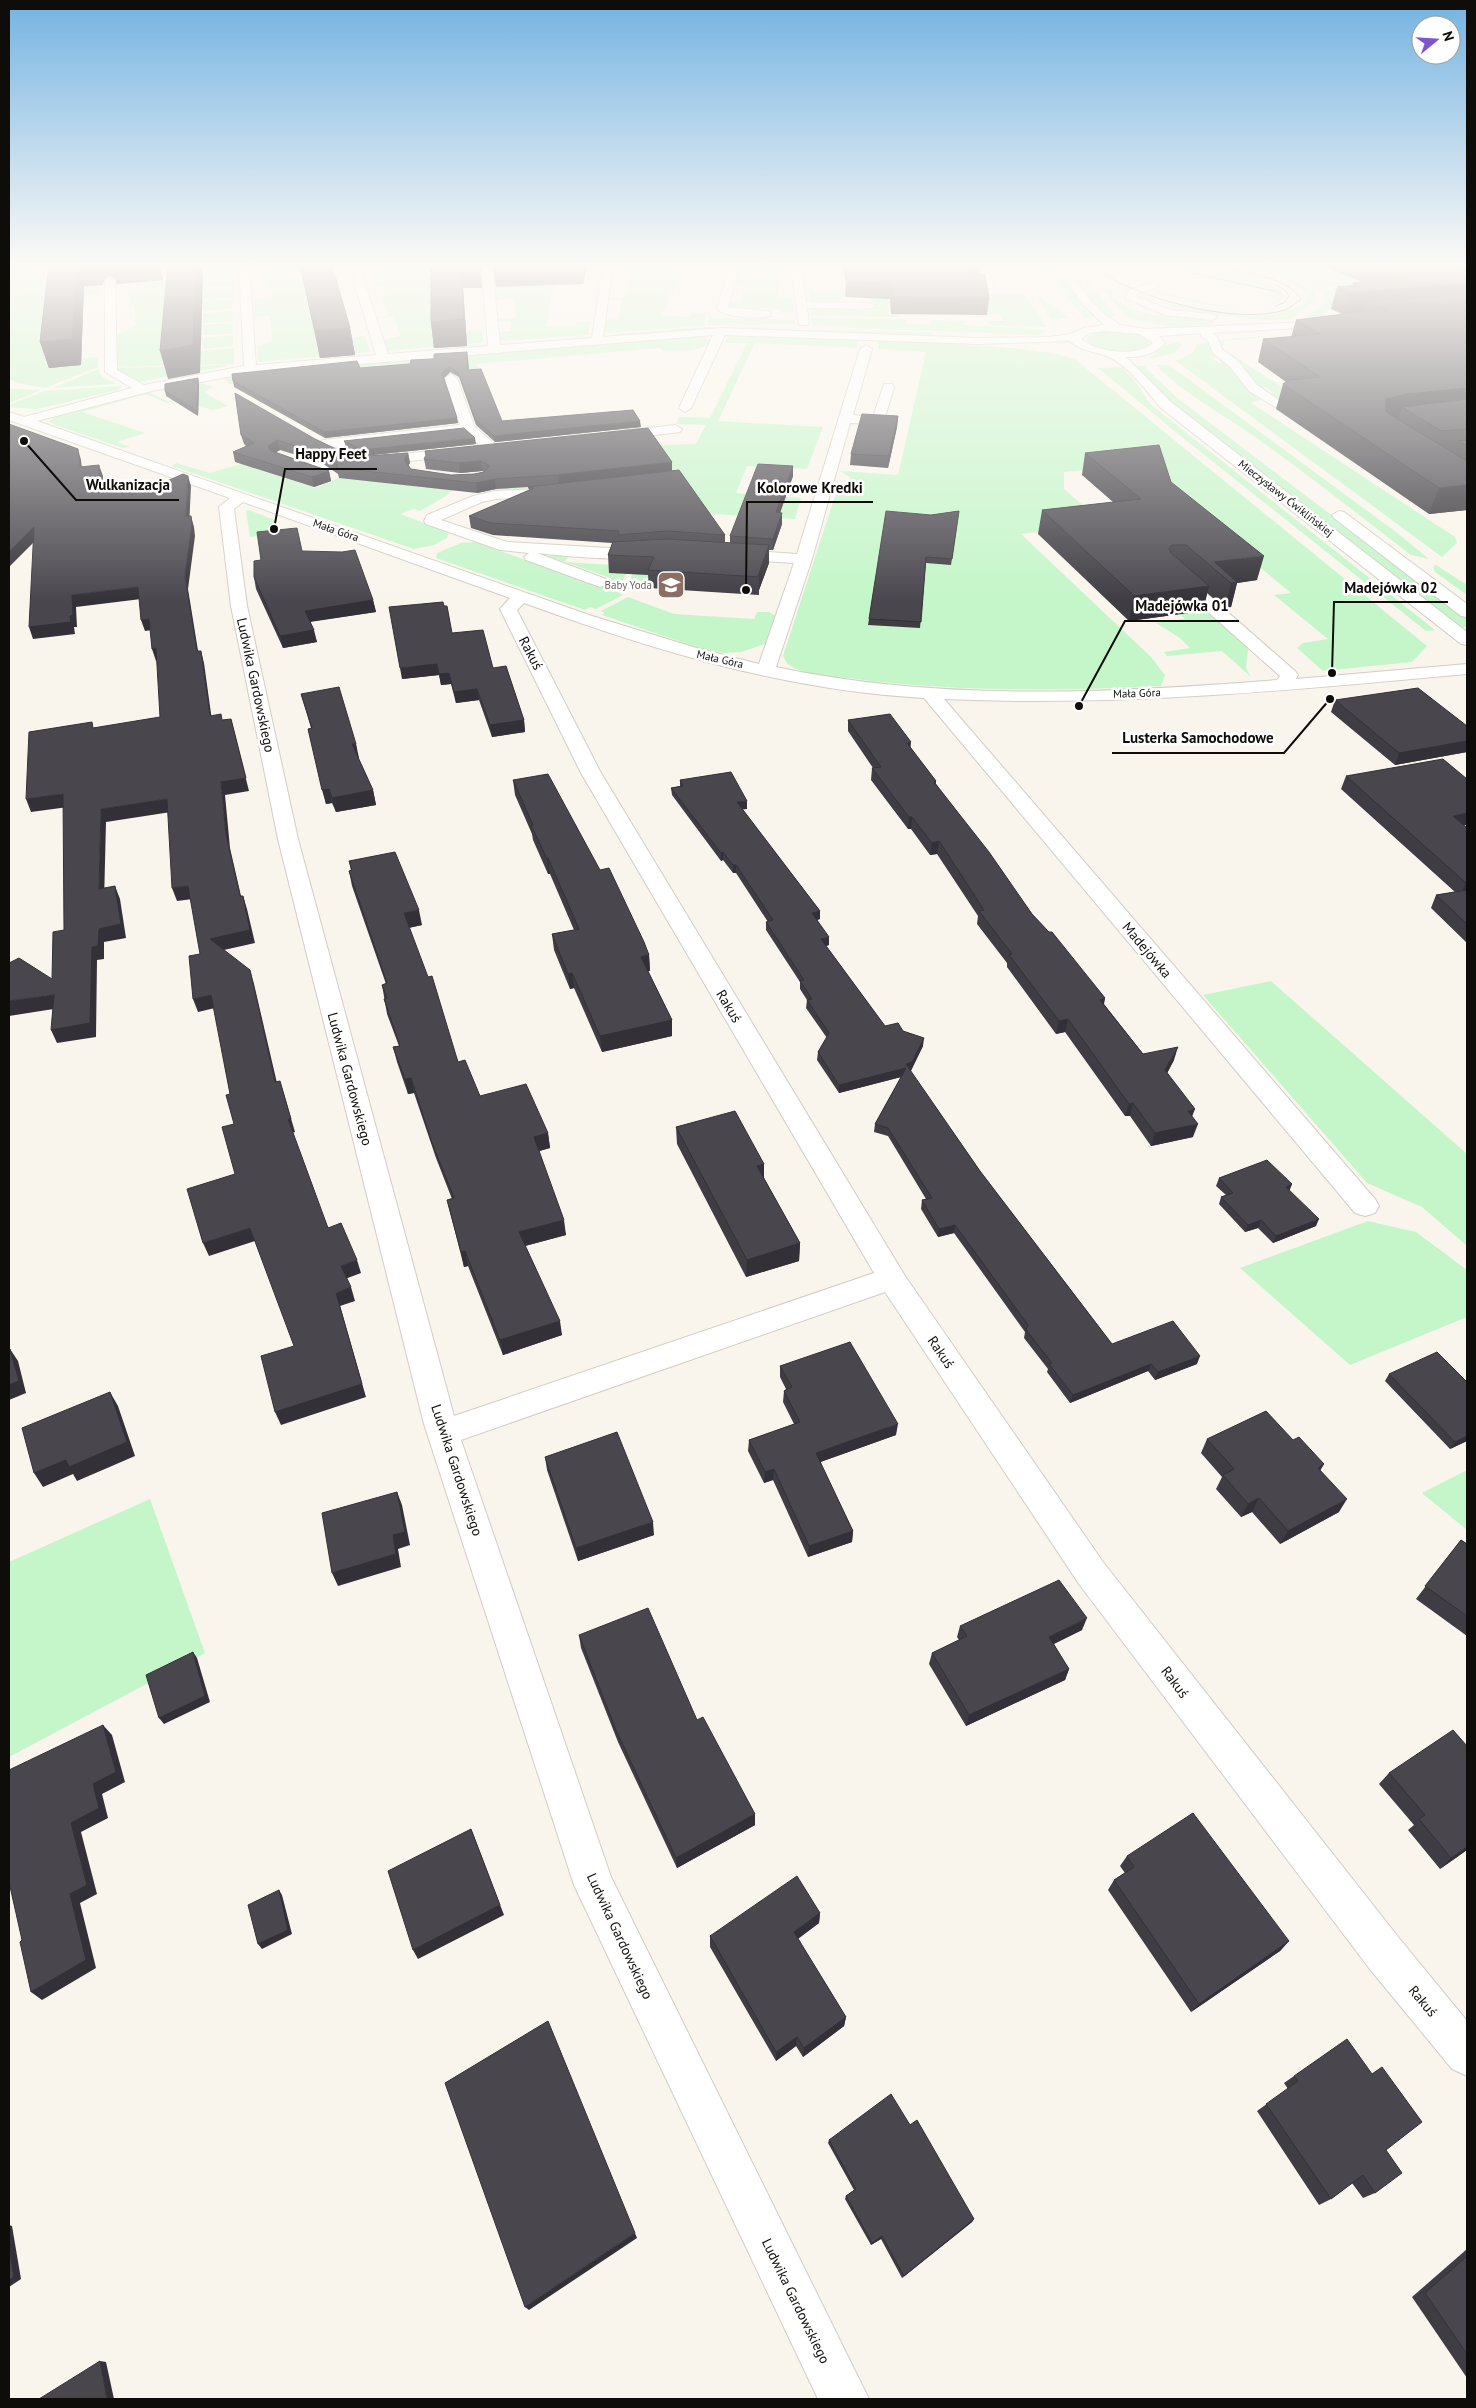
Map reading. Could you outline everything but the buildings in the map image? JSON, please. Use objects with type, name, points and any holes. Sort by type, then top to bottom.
[{"type":"street","points":[[121,377],[142,389]]},
{"type":"street","points":[[16,418],[197,377]]},
{"type":"street","points":[[206,377],[227,389]]},
{"type":"street","points":[[685,408],[699,377]]},
{"type":"street","points":[[766,670],[804,559],[858,377]]},
{"type":"street","name":"Mieczysławy Ćwiklińskiej","points":[[1140,377],[1166,405],[1467,640]]},
{"type":"street","points":[[1245,377],[1253,388],[1275,402]]},
{"type":"street","points":[[308,435],[361,462],[416,463],[497,448],[468,428],[451,378]]},
{"type":"street","points":[[846,419],[878,421],[888,386]]},
{"type":"street","name":"Mała Góra","points":[[16,418],[522,596],[700,655],[838,684],[930,694],[1067,696],[1284,685],[1467,669]]},
{"type":"street","points":[[323,444],[468,428]]},
{"type":"street","points":[[598,437],[675,429]]},
{"type":"street","points":[[331,476],[311,466],[348,456]]},
{"type":"street","points":[[568,490],[478,499],[431,520],[600,582]]},
{"type":"street","name":"Ludwika Gardowskiego","points":[[241,497],[226,507],[238,596],[288,839],[444,1433],[594,1885],[844,2399]]},
{"type":"street","name":"Mieczysławy Ćwiklińskiej","points":[[1326,506],[1467,612]]},
{"type":"street","points":[[450,543],[470,535]]},
{"type":"street","points":[[505,547],[624,554],[660,551]]},
{"type":"street","points":[[414,557],[432,550]]},
{"type":"street","points":[[717,554],[804,559]]},
{"type":"street","points":[[1174,574],[1289,675],[1284,685]]},
{"type":"street","name":"Rakuś","points":[[522,596],[508,609],[592,773],[890,1278],[1092,1573],[1384,1954],[1467,2054]]},
{"type":"street","name":"Madejówka","points":[[930,694],[1365,1206]]},
{"type":"street","points":[[444,1433],[890,1278]]},
{"type":"green space","points":[[9,377],[72,377],[45,388],[22,384]]},
{"type":"green space","points":[[78,377],[103,377],[116,384],[53,388]]},
{"type":"green space","points":[[129,377],[164,377],[138,382]]},
{"type":"green space","points":[[239,377],[440,377],[230,384],[224,379]]},
{"type":"green space","points":[[730,377],[739,377],[718,421],[823,427],[807,469],[747,466],[736,493],[801,498],[795,519],[663,511],[681,473],[540,488],[490,490],[487,481],[633,446],[696,444],[706,425],[676,424],[679,417],[710,418]]},
{"type":"green space","points":[[920,377],[1097,377],[1427,646],[1412,662],[1323,671],[1297,648],[1303,643],[1328,639],[1274,595],[1291,593],[1132,465],[1064,472],[1064,489],[1246,644],[1248,650],[1246,668],[1251,677],[1222,651],[1167,656],[1164,652],[1190,648],[1180,638],[1156,623],[1185,619],[1082,527],[1021,534],[1151,657],[1165,675],[1161,686],[1085,689],[1008,689],[932,686],[821,675],[803,671],[789,665],[783,656],[836,493],[844,492],[847,481],[851,478],[840,471],[898,475]]},
{"type":"green space","points":[[1109,377],[1132,377],[1150,404],[1435,630],[1426,631]]},
{"type":"green space","points":[[1147,377],[1156,377],[1176,397],[1467,618],[1467,627],[1462,627],[1175,405]]},
{"type":"green space","points":[[1169,377],[1186,377],[1396,532],[1429,559],[1411,555],[1275,451]]},
{"type":"green space","points":[[1198,377],[1242,377],[1262,399],[1251,403],[1455,537],[1457,543],[1442,557]]},
{"type":"green space","points":[[1247,377],[1267,377],[1293,394],[1282,399],[1266,394],[1273,392],[1265,387],[1257,388]]},
{"type":"green space","points":[[197,382],[213,387],[204,392],[228,406],[212,410],[179,399],[167,403],[145,394],[82,412],[145,433],[117,442],[130,447],[123,448],[55,425],[49,421],[57,416],[148,392],[168,401],[180,398]]},
{"type":"green space","points":[[122,387],[117,390],[37,409],[9,407],[9,405],[45,391]]},
{"type":"green space","points":[[9,389],[41,390],[9,403]]},
{"type":"green space","points":[[176,463],[210,473],[241,464],[315,488],[346,475],[425,488],[433,481],[459,484],[446,496],[420,511],[414,509],[400,514],[449,532],[447,538],[434,545],[414,549],[172,466]]},
{"type":"green space","points":[[249,510],[277,521],[273,523],[275,534],[250,537],[246,511]]},
{"type":"green space","points":[[475,542],[605,588],[611,578],[565,562],[612,565],[609,572],[626,574],[617,592],[623,595],[596,609],[590,607],[585,610],[436,558],[437,553],[461,543]]},
{"type":"green space","points":[[542,554],[569,555],[565,562]]},
{"type":"green space","points":[[637,564],[660,565],[649,588],[627,586]]},
{"type":"green space","points":[[1436,565],[1467,585],[1467,595],[1435,572],[1433,567]]},
{"type":"green space","points":[[628,597],[674,614],[754,619],[757,612],[769,612],[776,616],[765,644],[741,652],[724,653],[702,649],[602,615],[605,613],[601,611]]},
{"type":"green space","points":[[1271,981],[1467,1154],[1467,1246],[1422,1207],[1367,1183],[1203,995]]},
{"type":"green space","points":[[1368,1221],[1416,1232],[1467,1270],[1467,1317],[1350,1365],[1240,1268]]},
{"type":"green space","points":[[1467,1470],[1467,1530],[1422,1493]]},
{"type":"green space","points":[[150,1499],[205,1653],[9,1757],[9,1562]]},
{"type":"place","name":"Wulkanizacja","points":[[24,441]]},
{"type":"place","name":"Happy Feet","points":[[274,529]]},
{"type":"place","name":"Baby Yoda","points":[[671,585]]},
{"type":"place","name":"Kolorowe Kredki","points":[[746,590]]},
{"type":"place","name":"Madejówka 02","points":[[1332,673]]},
{"type":"place","name":"Lusterka Samochodowe","points":[[1330,699]]},
{"type":"place","name":"Madejówka 01","points":[[1079,706]]}]
